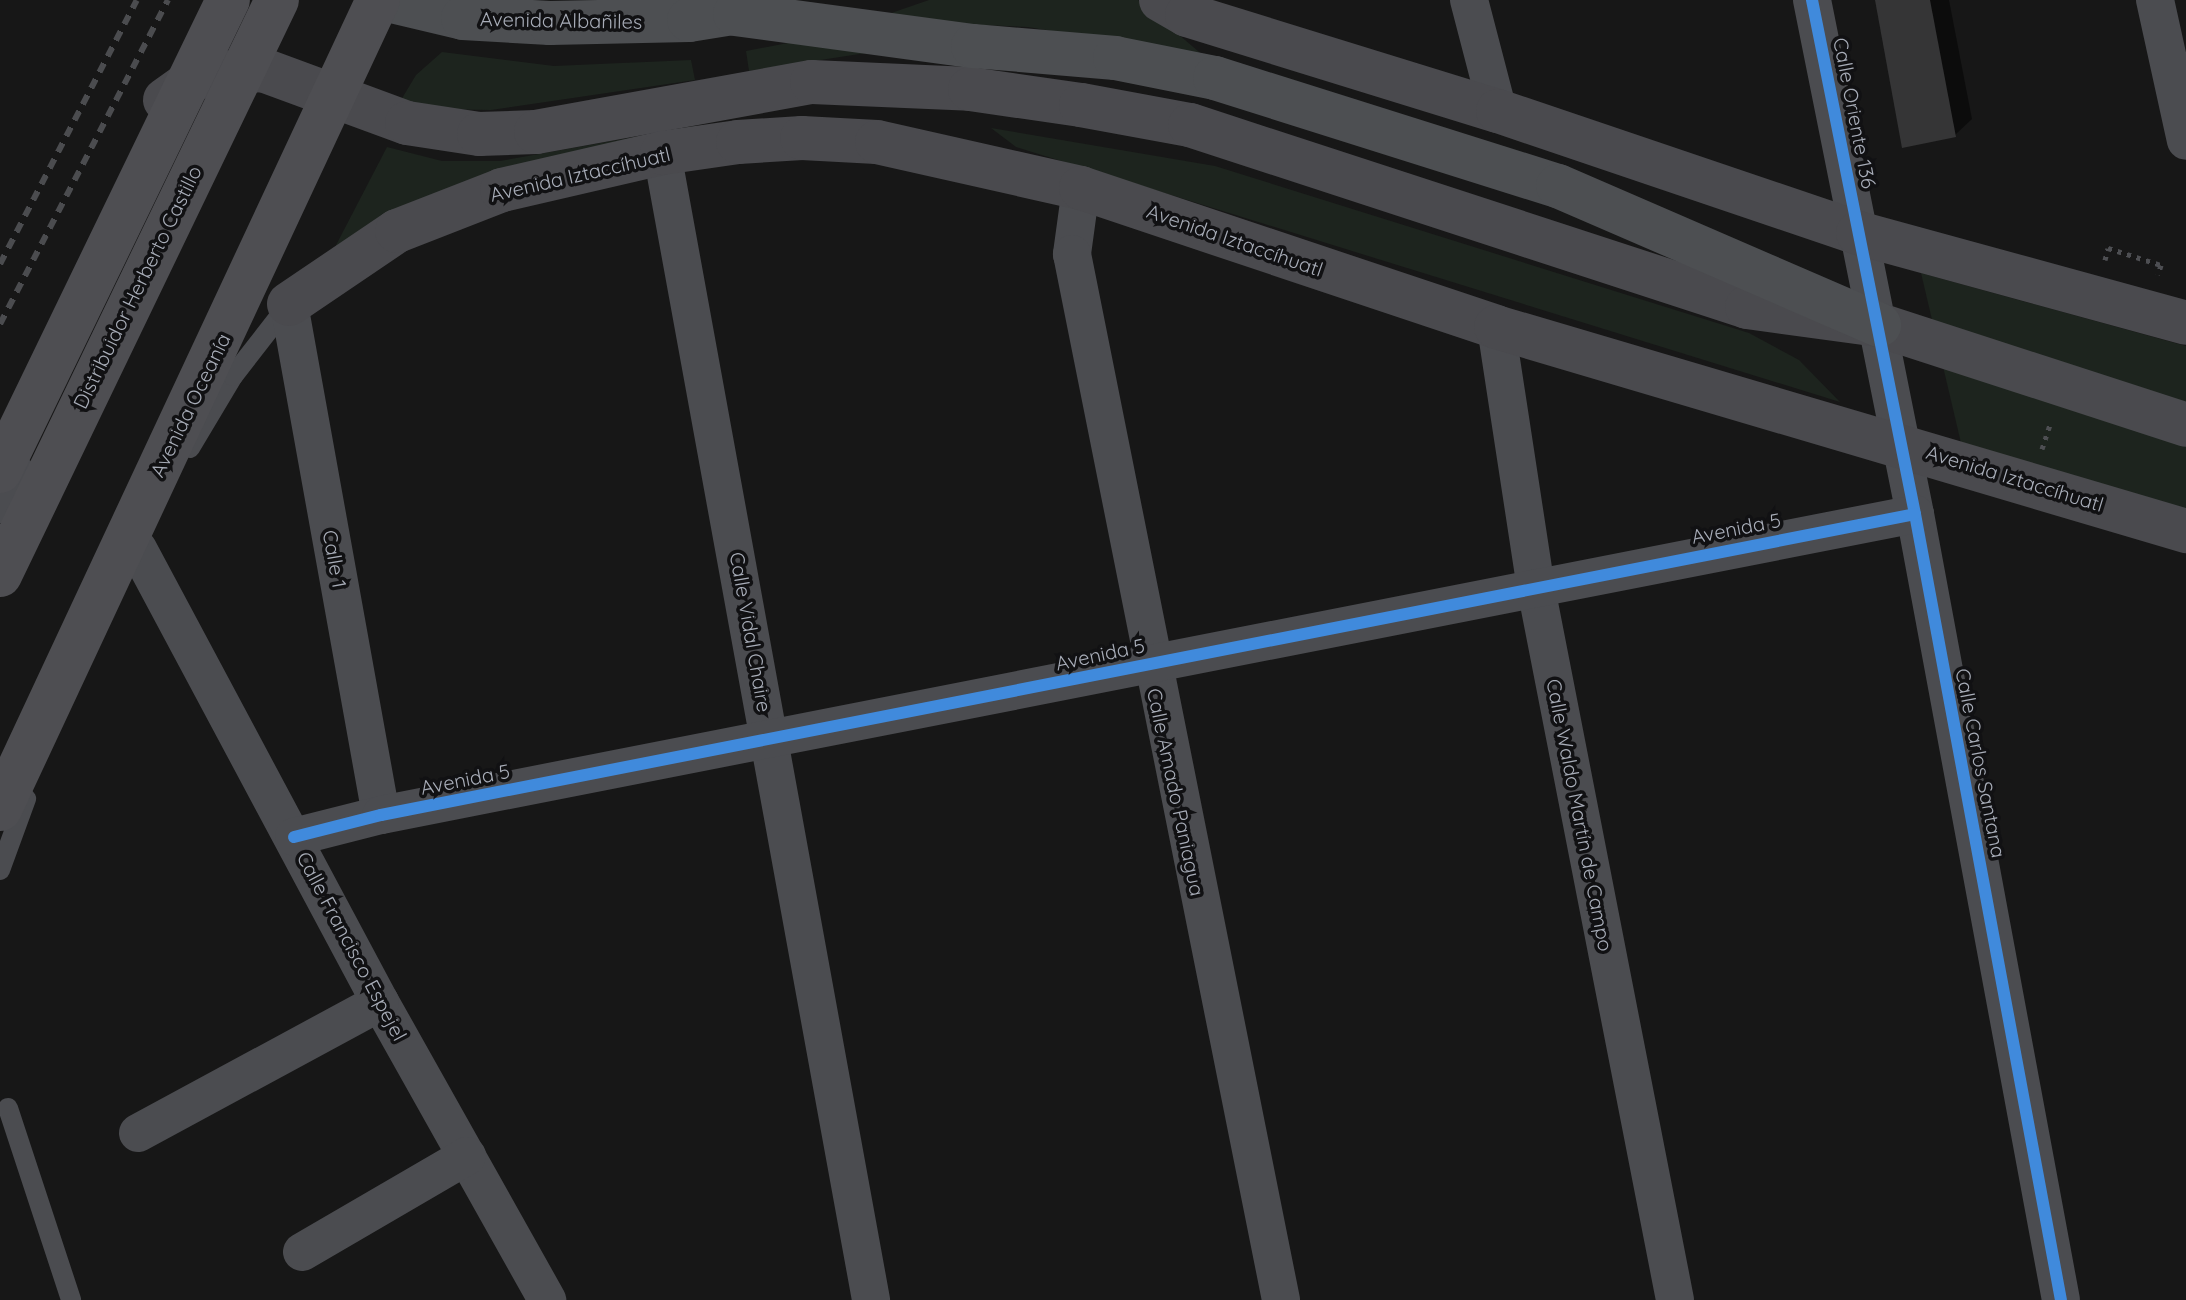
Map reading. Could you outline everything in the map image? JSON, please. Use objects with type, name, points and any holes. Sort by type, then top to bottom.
[{"type":"highway","points":[[0,471],[228,0]]},
{"type":"highway","name":"Distribuidor Herberto Castillo","points":[[0,575],[277,0]]},
{"type":"highway","name":"Avenida Oceanía","points":[[0,809],[378,0]]},
{"type":"main road","name":"Avenida Albañiles","points":[[388,0],[495,21],[638,23],[735,14]]},
{"type":"main road","points":[[735,14],[797,0]]},
{"type":"main road","points":[[1161,0],[1187,15],[1498,111],[1858,233],[2186,323]]},
{"type":"main road","points":[[735,14],[973,46],[1115,58],[1215,78],[1558,186],[1879,325],[2186,425]]},
{"type":"main road","points":[[0,434],[149,116],[176,89],[200,75],[263,70],[407,123],[479,134],[536,132],[812,82],[970,89],[1081,105],[1190,125],[1747,307],[1879,325]]},
{"type":"main road","name":"Avenida Iztaccíhuatl","points":[[289,304],[356,255],[439,212],[502,190],[662,153],[802,138],[877,142],[1081,188],[1496,327],[2186,531]]},
{"type":"street","points":[[1469,0],[1498,111]]},
{"type":"street","name":"Calle Oriente 136","points":[[1812,0],[1858,233]]},
{"type":"street","points":[[2155,0],[2186,141]]},
{"type":"street","name":"Calle Vidal Chaire","points":[[662,153],[871,1300]]},
{"type":"street","name":"Calle Amado Paniagua","points":[[1081,188],[1072,254],[1150,664],[1281,1300]]},
{"type":"street","name":"Calle Carlos Santana","points":[[1858,233],[1915,514],[2061,1300]]},
{"type":"street","name":"Calle 1","points":[[289,304],[381,815]]},
{"type":"street","name":"Calle Waldo Martín de Campo","points":[[1496,327],[1536,588],[1675,1300]]},
{"type":"street","name":"Avenida 5","points":[[294,837],[381,815],[771,742],[1150,664],[1915,514]]},
{"type":"street","name":"Calle Francisco Espejel","points":[[138,549],[380,1002],[547,1300]]},
{"type":"street","points":[[138,1133],[380,1002]]},
{"type":"street","points":[[302,1252],[467,1156]]},
{"type":"lane","points":[[0,513],[184,139],[201,117],[238,90],[261,80],[289,79]]},
{"type":"lane","points":[[0,870],[22,808],[138,549],[233,376],[289,304]]},
{"type":"lane","points":[[8,1108],[71,1300]]},
{"type":"path","points":[[2108,248],[2161,265]]},
{"type":"shaded area","points":[[929,0],[1138,0],[1205,57],[1028,27],[871,20]]},
{"type":"shaded area","points":[[793,42],[866,53],[749,71],[746,51]]},
{"type":"shaded area","points":[[442,52],[554,66],[691,60],[695,80],[491,110],[435,109],[401,100],[416,75]]},
{"type":"shaded area","points":[[696,126],[698,137],[333,251],[387,147],[442,161],[500,161]]},
{"type":"shaded area","points":[[991,128],[1215,166],[1749,333],[1799,360],[1840,402],[1016,147]]},
{"type":"shaded area","points":[[1921,273],[2186,346],[2186,521],[1961,443]]},
{"type":"building","points":[[1875,0],[1930,0],[1956,137],[1902,148]]},
{"type":"railway","points":[[0,264],[137,0]]},
{"type":"railway","points":[[0,324],[168,0]]},
{"type":"cycle path","points":[[1812,0],[1915,514],[2061,1300]]},
{"type":"cycle path","points":[[294,837],[381,815],[1915,514]]}]
